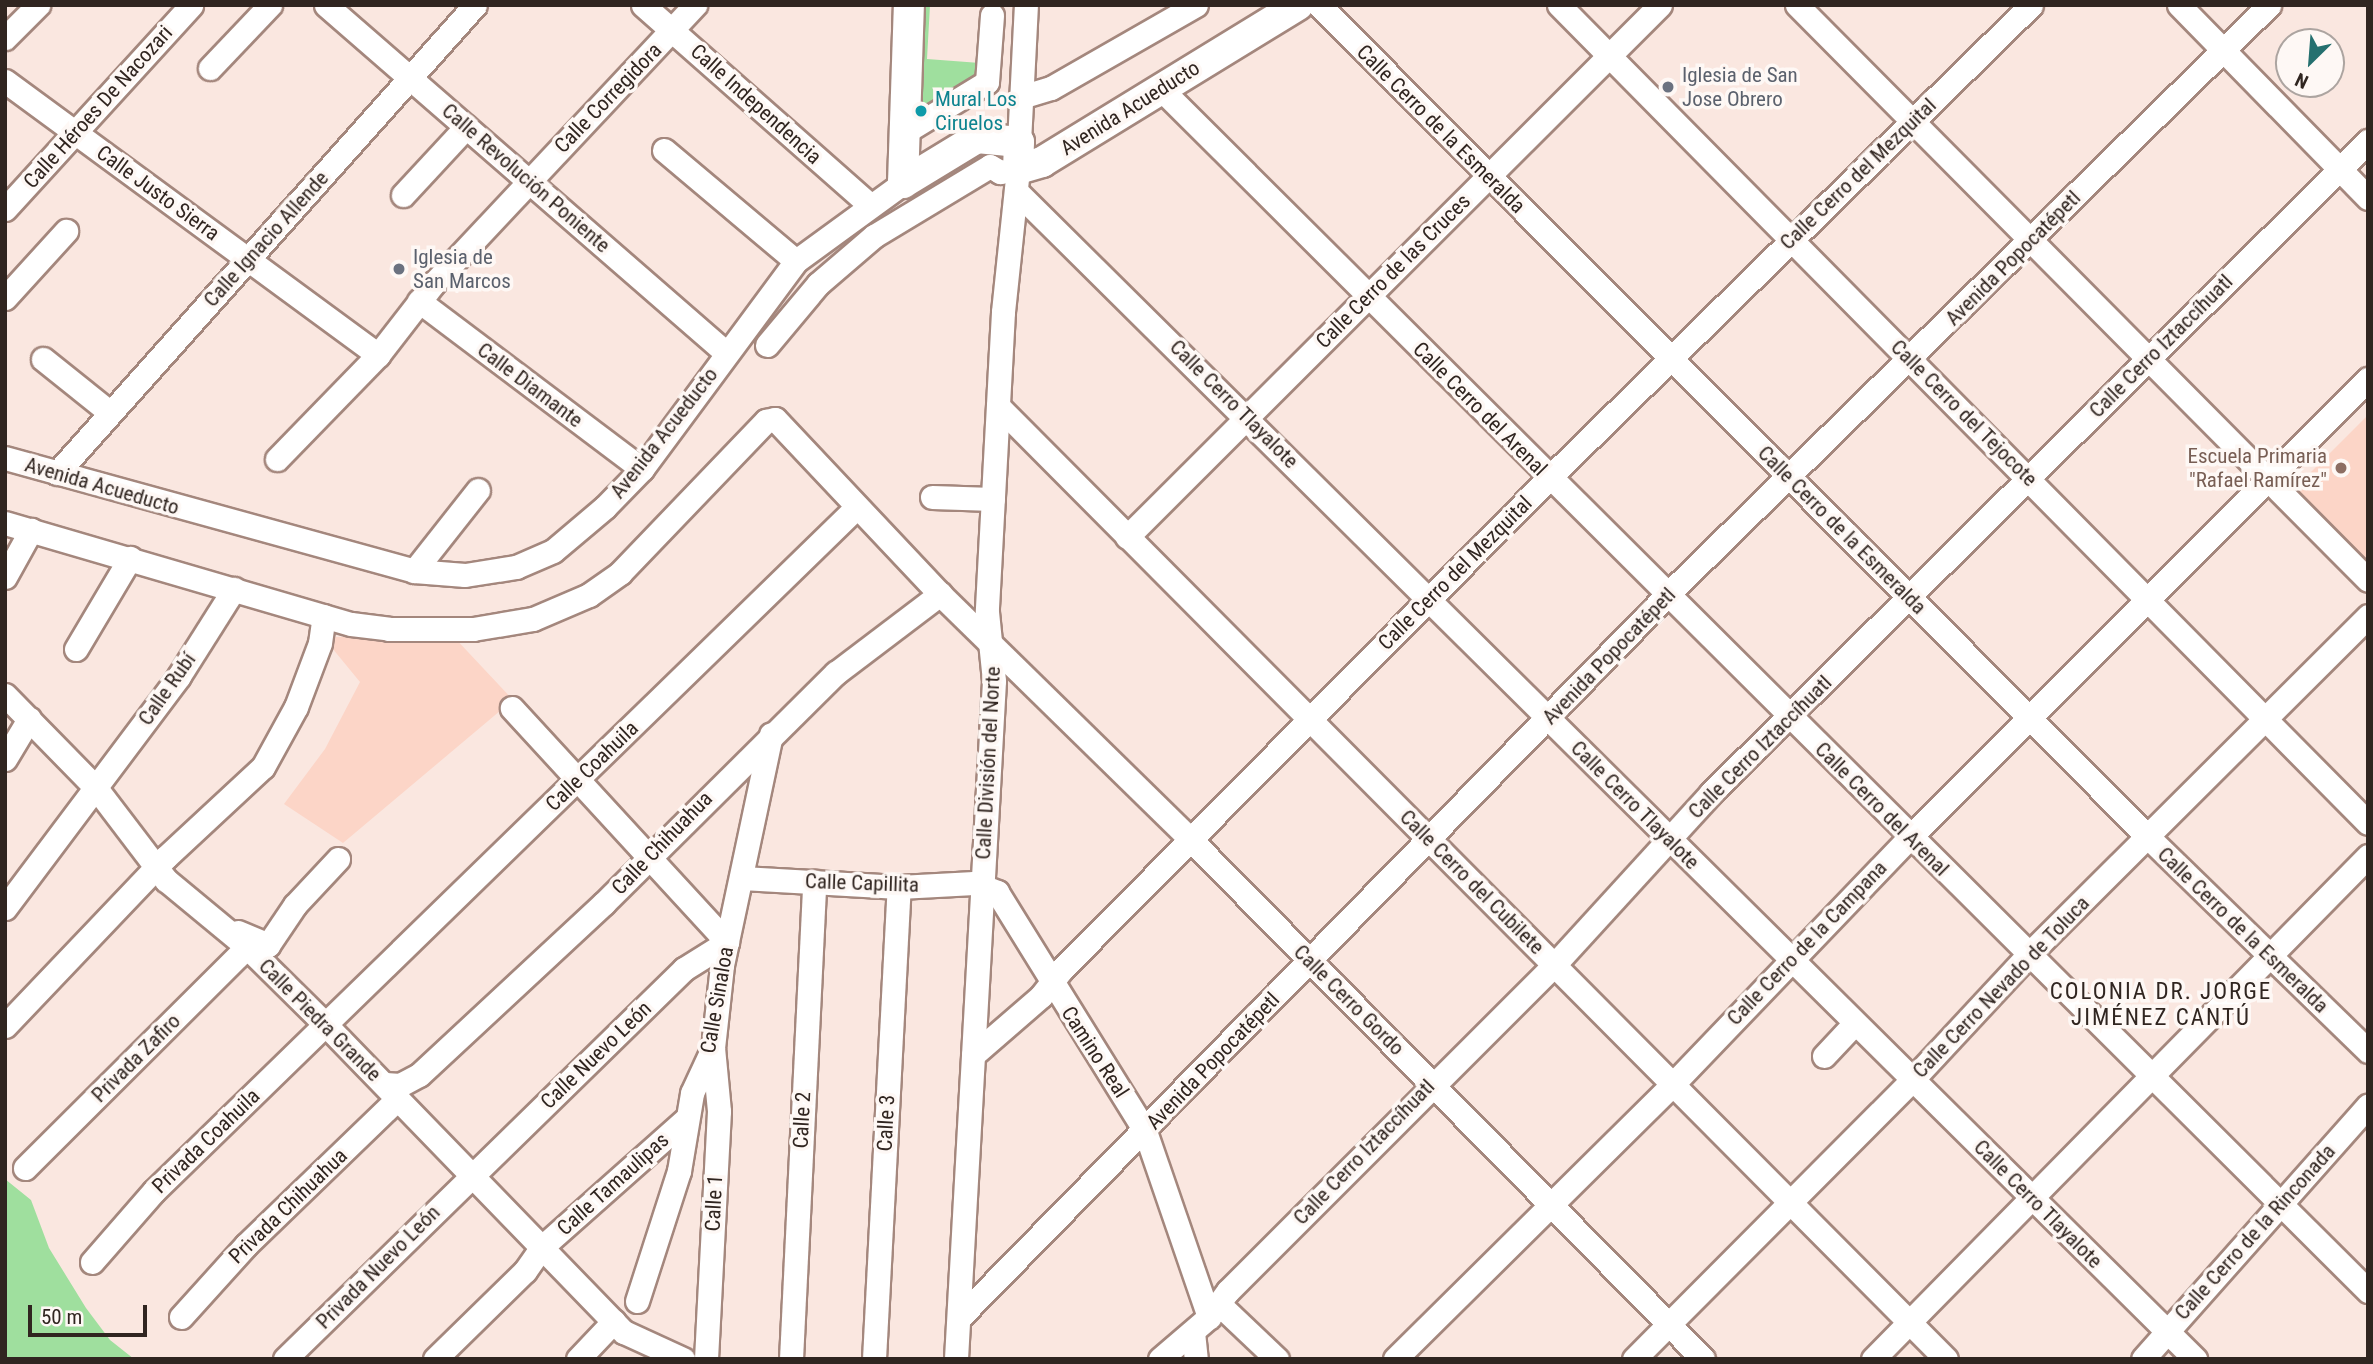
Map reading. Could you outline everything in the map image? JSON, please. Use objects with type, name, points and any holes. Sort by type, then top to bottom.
[{"type":"main road","points":[[903,183],[909,5]]},
{"type":"main road","name":"Avenida Acueducto","points":[[903,183],[972,140],[1018,167],[1053,156],[1298,5]]},
{"type":"street","points":[[5,38],[38,5]]},
{"type":"street","name":"Calle Héroes De Nacozari","points":[[5,208],[191,5]]},
{"type":"street","points":[[210,68],[270,5]]},
{"type":"street","name":"Calle Revolución Poniente","points":[[326,5],[725,352]]},
{"type":"street","name":"Calle Ignacio Allende","points":[[57,473],[108,411],[411,79],[475,5]]},
{"type":"street","name":"Calle Independencia","points":[[643,5],[869,204]]},
{"type":"street","name":"Calle Corregidora","points":[[277,459],[378,355],[419,301],[695,5]]},
{"type":"street","name":"Calle División del Norte","points":[[956,1359],[994,681],[987,612],[998,406],[1018,167],[1026,5]]},
{"type":"street","points":[[1021,97],[1051,88],[1196,5]]},
{"type":"street","name":"Calle Cerro de la Esmeralda","points":[[1319,5],[1668,359],[1791,478],[2147,836],[2368,1051]]},
{"type":"street","name":"Calle Cerro del Tejocote","points":[[1559,5],[2368,823]]},
{"type":"street","name":"Calle Cerro de las Cruces","points":[[1127,537],[1660,5]]},
{"type":"street","points":[[1797,5],[2146,360],[2368,580]]},
{"type":"street","name":"Calle Cerro del Mezquital","points":[[973,1055],[1050,983],[1668,359],[2031,5]]},
{"type":"street","points":[[2179,5],[2368,198]]},
{"type":"street","name":"Avenida Popocatépetl","points":[[960,1317],[1145,1132],[1667,595],[1791,478],[2269,5]]},
{"type":"street","points":[[905,132],[987,82],[992,15]]},
{"type":"street","name":"Calle Justo Sierra","points":[[5,81],[378,355]]},
{"type":"street","name":"Calle Cerro del Arenal","points":[[1160,88],[2368,1291]]},
{"type":"street","points":[[403,195],[466,127]]},
{"type":"street","name":"Calle Cerro Iztaccíhuatl","points":[[1160,1359],[1207,1318],[1431,1083],[1555,964],[1669,839],[1789,717],[2368,141]]},
{"type":"street","points":[[664,150],[796,261]]},
{"type":"street","name":"Avenida Acueducto","points":[[767,345],[818,284],[874,236],[990,166],[1000,172],[1018,167]]},
{"type":"street","name":"Calle Cerro Tlayalote","points":[[1018,167],[1248,416],[1789,961],[2195,1359]]},
{"type":"street","name":"Avenida Acueducto","points":[[6,458],[414,571],[490,573],[534,559],[569,539],[642,468],[725,352],[796,261],[869,204],[903,183]]},
{"type":"street","points":[[5,298],[66,231]]},
{"type":"street","name":"Calle Diamante","points":[[419,301],[642,468]]},
{"type":"street","points":[[43,359],[108,411]]},
{"type":"street","name":"Calle Cerro de la Campana","points":[[1395,1359],[1548,1203],[1673,1084],[1910,837],[2269,481],[2368,379]]},
{"type":"street","name":"Calle Cerro del Cubilete","points":[[998,406],[1946,1359]]},
{"type":"street","points":[[5,523],[324,617],[389,629],[473,629],[558,610],[621,573],[772,418],[940,594]]},
{"type":"street","points":[[414,571],[478,489]]},
{"type":"street","points":[[932,497],[993,499]]},
{"type":"street","name":"Calle Coahuila","points":[[326,1025],[857,507]]},
{"type":"street","points":[[5,576],[31,530]]},
{"type":"street","points":[[76,649],[130,558]]},
{"type":"street","name":"Calle Rubí","points":[[5,908],[179,676],[234,589]]},
{"type":"street","name":"Calle Cerro Gordo","points":[[940,594],[1191,840],[1703,1359]]},
{"type":"street","name":"Calle Chihuahua","points":[[391,1091],[419,1075],[604,903],[771,734],[856,656],[940,594]]},
{"type":"street","name":"Calle Cerro Nevado de Toluca","points":[[1634,1359],[1912,1080],[2029,954],[2268,720],[2368,616]]},
{"type":"street","points":[[5,1026],[157,867],[263,767],[296,707],[320,643],[324,617]]},
{"type":"street","name":"Calle Piedra Grande","points":[[5,695],[96,788],[166,880],[247,947],[614,1321],[644,1350],[683,1359]]},
{"type":"street","points":[[512,708],[727,942]]},
{"type":"street","points":[[5,759],[29,719]]},
{"type":"street","name":"Calle Sinaloa","points":[[637,1301],[679,1171],[685,1120],[713,1048],[727,942],[771,734]]},
{"type":"street","points":[[1873,1359],[2368,856]]},
{"type":"street","points":[[228,932],[268,945],[295,905],[338,859]]},
{"type":"street","name":"Calle Capillita","points":[[742,878],[898,887],[981,885]]},
{"type":"street","name":"Calle 2","points":[[791,1359],[814,882]]},
{"type":"street","name":"Camino Real","points":[[981,885],[1002,898],[1050,983],[1145,1132],[1207,1318],[1196,1359]]},
{"type":"street","name":"Calle 3","points":[[874,1359],[898,887]]},
{"type":"street","name":"Calle Nuevo León","points":[[471,1175],[684,969],[727,942]]},
{"type":"street","name":"Privada Zafiro","points":[[25,1168],[247,947]]},
{"type":"street","points":[[1824,1056],[1854,1024]]},
{"type":"street","name":"Privada Coahuila","points":[[92,1262],[154,1191],[326,1025]]},
{"type":"street","name":"Calle 1","points":[[706,1359],[719,1111],[713,1048]]},
{"type":"street","name":"Privada Chihuahua","points":[[181,1317],[391,1091]]},
{"type":"street","name":"Calle Cerro de la Rinconada","points":[[2143,1359],[2368,1106]]},
{"type":"street","name":"Calle Tamaulipas","points":[[435,1359],[525,1271],[542,1247],[685,1120]]},
{"type":"street","name":"Privada Nuevo León","points":[[285,1359],[471,1175]]},
{"type":"street","points":[[1207,1318],[1277,1359]]},
{"type":"street","points":[[578,1359],[614,1321]]},
{"type":"shaded area","name":"Escuela Primaria \"Rafael Ramírez\"","points":[[2368,415],[2368,561],[2295,488]]},
{"type":"shaded area","points":[[453,636],[513,700],[343,843],[284,804],[325,749],[360,682],[323,637]]},
{"type":"green space","points":[[922,5],[930,5],[927,59],[980,63],[979,76],[921,111]]},
{"type":"green space","points":[[5,1179],[31,1200],[49,1248],[86,1308],[110,1340],[134,1359],[5,1359]]},
{"type":"place","name":"Iglesia de San Jose Obrero","points":[[1668,87]]},
{"type":"place","name":"Mural Los Ciruelos","points":[[921,111]]},
{"type":"place","name":"Iglesia de San Marcos","points":[[399,269]]},
{"type":"place","name":"Escuela Primaria \"Rafael Ramírez\"","points":[[2341,468]]},
{"type":"district","name":"COLONIA DR. JORGE JIMÉNEZ CANTÚ","points":[[2161,1005]]}]
